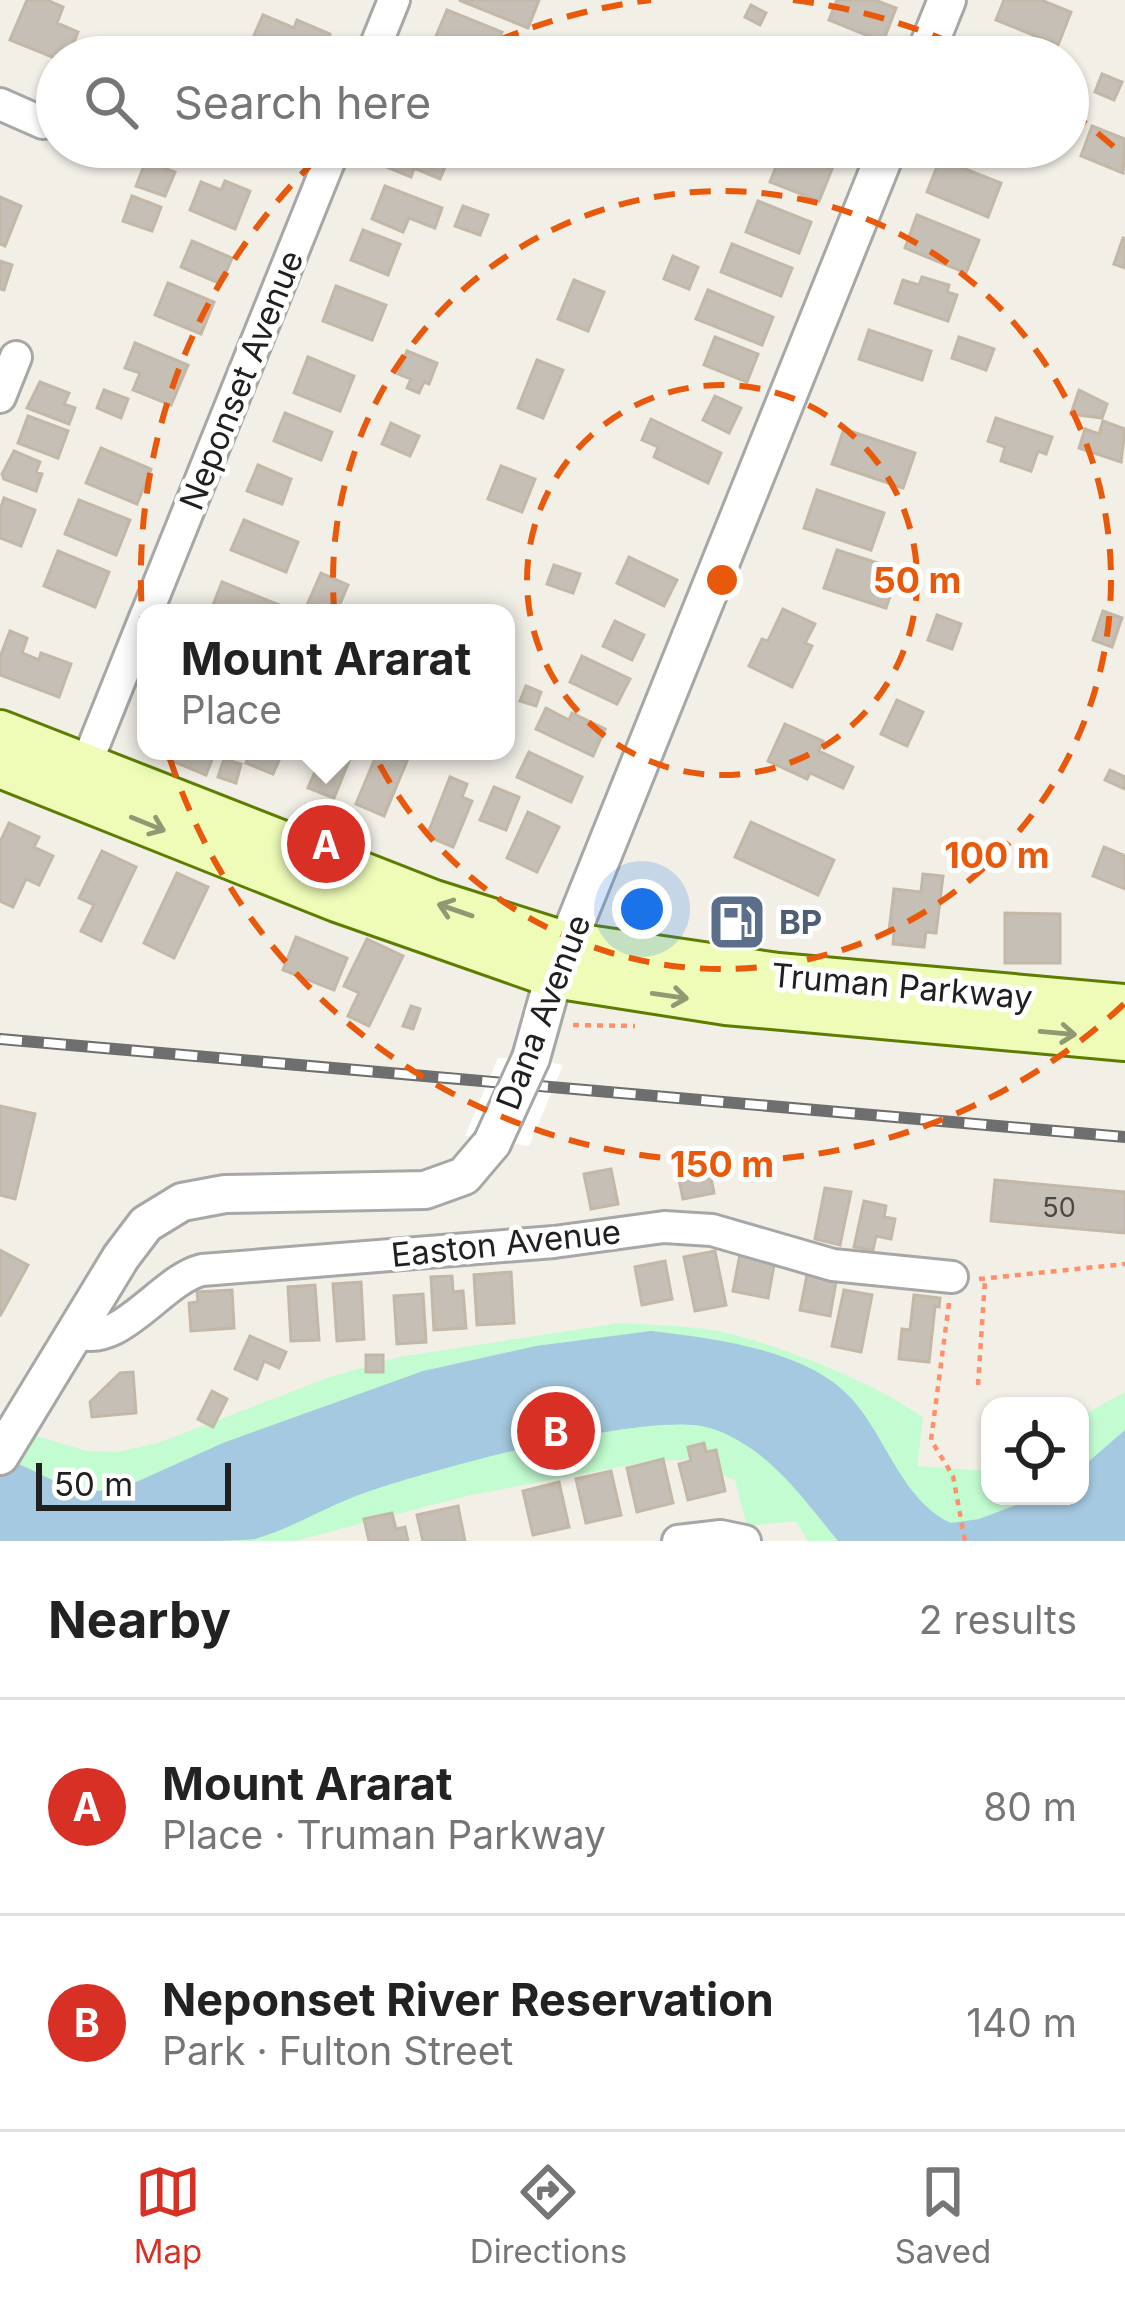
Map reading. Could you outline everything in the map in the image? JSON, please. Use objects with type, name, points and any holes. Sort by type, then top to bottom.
[{"type":"main road","name":"Truman Parkway","points":[[0,732],[80,780],[353,906],[726,1004],[1125,1039]]},
{"type":"main road","name":"Truman Parkway","points":[[0,766],[80,780]]},
{"type":"main road","name":"Truman Parkway","points":[[561,960],[1125,1006]]},
{"type":"street","points":[[379,36],[394,0]]},
{"type":"street","points":[[932,36],[947,0]]},
{"type":"street","points":[[0,104],[36,120]]},
{"type":"street","name":"Neponset Avenue","points":[[151,604],[327,168]]},
{"type":"street","name":"Dana Avenue","points":[[4,1449],[137,1235],[158,1215],[182,1202],[225,1194],[425,1190],[464,1176],[492,1143],[531,1058],[561,960],[880,168]]},
{"type":"street","points":[[0,397],[16,357]]},
{"type":"street","name":"Neponset Avenue","points":[[80,780],[137,639]]},
{"type":"street","name":"Easton Avenue","points":[[76,1332],[93,1336],[112,1329],[182,1277],[202,1270],[554,1242],[664,1227],[712,1230],[833,1265],[952,1277]]},
{"type":"street","points":[[678,1541],[721,1536],[745,1541]]},
{"type":"path","points":[[965,1541],[953,1476],[932,1440],[952,1277],[985,1280],[1125,1264]]},
{"type":"path","points":[[978,1385],[985,1280]]},
{"type":"green space","points":[[620,1323],[728,1333],[786,1351],[904,1405],[923,1418],[917,1466],[981,1470],[981,1505],[1089,1505],[1089,1412],[1125,1392],[1125,1541],[808,1541],[796,1521],[747,1526],[735,1480],[685,1460],[650,1461],[466,1496],[295,1541],[0,1541],[0,1494],[36,1436],[87,1451],[117,1452],[158,1443],[330,1377],[399,1357]]},
{"type":"water","points":[[651,1331],[754,1348],[805,1366],[846,1393],[918,1498],[951,1523],[979,1519],[1016,1505],[1089,1505],[1089,1461],[1125,1430],[1125,1541],[838,1541],[782,1475],[749,1447],[710,1428],[681,1424],[592,1434],[437,1470],[364,1493],[255,1539],[0,1541],[0,1455],[65,1486],[99,1491],[134,1483],[223,1443],[423,1371],[536,1346]]},
{"type":"pier","points":[[498,1058],[563,1065],[529,1146],[465,1136]]},
{"type":"building","points":[[27,0],[47,0],[63,7],[57,23],[78,32],[76,36],[36,36],[36,51],[10,40]]},
{"type":"building","points":[[459,0],[539,0],[528,28]]},
{"type":"building","points":[[837,0],[875,0],[896,8],[885,36],[868,36],[829,20]]},
{"type":"building","points":[[1004,0],[1041,0],[1071,12],[1062,36],[1036,36],[996,20]]},
{"type":"building","points":[[751,5],[766,13],[760,25],[745,17]]},
{"type":"building","points":[[447,10],[502,32],[500,36],[436,36]]},
{"type":"building","points":[[263,15],[294,28],[297,20],[330,34],[329,36],[254,36]]},
{"type":"building","points":[[1102,74],[1122,82],[1114,100],[1095,92]]},
{"type":"building","points":[[1092,126],[1125,139],[1123,173],[1089,159]]},
{"type":"building","points":[[143,168],[175,172],[165,196],[136,186]]},
{"type":"building","points":[[389,168],[414,168],[411,177]]},
{"type":"building","points":[[414,168],[445,168],[440,179]]},
{"type":"building","points":[[776,168],[832,169],[819,201],[770,182]]},
{"type":"building","points":[[936,168],[963,168],[1001,183],[988,217],[927,192]]},
{"type":"building","points":[[225,181],[250,191],[235,229],[190,210],[201,182],[221,190]]},
{"type":"building","points":[[385,186],[442,208],[435,228],[409,218],[403,232],[372,219]]},
{"type":"building","points":[[132,196],[161,207],[152,231],[123,221]]},
{"type":"building","points":[[0,197],[21,206],[5,246],[0,244]]},
{"type":"building","points":[[758,201],[811,222],[799,253],[746,232]]},
{"type":"building","points":[[463,206],[488,215],[480,235],[455,226]]},
{"type":"building","points":[[917,215],[979,240],[966,273],[905,248]]},
{"type":"building","points":[[363,230],[400,244],[388,275],[351,260]]},
{"type":"building","points":[[1125,239],[1125,268],[1114,264]]},
{"type":"building","points":[[192,241],[232,258],[221,284],[181,267]]},
{"type":"building","points":[[732,244],[792,268],[781,296],[721,272]]},
{"type":"building","points":[[673,256],[698,267],[689,289],[664,279]]},
{"type":"building","points":[[0,261],[12,265],[4,290],[0,289]]},
{"type":"building","points":[[922,277],[949,285],[947,292],[957,295],[948,321],[895,303],[903,280],[919,285]]},
{"type":"building","points":[[574,280],[604,292],[588,331],[558,319]]},
{"type":"building","points":[[168,283],[214,302],[201,334],[155,315]]},
{"type":"building","points":[[336,286],[386,305],[372,340],[323,321]]},
{"type":"building","points":[[708,290],[773,317],[762,345],[696,319]]},
{"type":"building","points":[[869,330],[931,351],[922,380],[859,359]]},
{"type":"building","points":[[715,337],[758,354],[747,382],[704,365]]},
{"type":"building","points":[[959,337],[994,349],[986,370],[952,358]]},
{"type":"building","points":[[135,343],[188,365],[171,405],[133,390],[140,373],[125,368]]},
{"type":"building","points":[[407,351],[437,363],[429,384],[424,382],[419,393],[407,388],[411,379],[398,374]]},
{"type":"building","points":[[308,357],[354,376],[340,411],[294,393]]},
{"type":"building","points":[[537,360],[563,370],[543,418],[518,408]]},
{"type":"building","points":[[40,382],[69,393],[64,404],[75,408],[69,424],[27,408]]},
{"type":"building","points":[[104,390],[128,399],[121,418],[97,408]]},
{"type":"building","points":[[1079,390],[1107,404],[1102,418],[1071,414]]},
{"type":"building","points":[[715,396],[741,408],[729,433],[703,420]]},
{"type":"building","points":[[285,413],[332,432],[321,460],[274,441]]},
{"type":"building","points":[[28,416],[68,431],[58,458],[18,443]]},
{"type":"building","points":[[996,418],[1052,437],[1046,454],[1038,451],[1031,471],[1001,461],[1005,447],[988,441]]},
{"type":"building","points":[[651,419],[721,453],[708,483],[654,457],[658,447],[642,440]]},
{"type":"building","points":[[1103,421],[1125,429],[1121,462],[1079,448],[1085,429],[1099,434]]},
{"type":"building","points":[[391,423],[419,436],[410,456],[382,444]]},
{"type":"building","points":[[844,429],[915,453],[903,488],[832,464]]},
{"type":"building","points":[[101,448],[151,469],[137,504],[86,483]]},
{"type":"building","points":[[14,451],[40,462],[36,472],[42,474],[36,491],[4,479]]},
{"type":"building","points":[[258,465],[291,479],[282,504],[247,491]]},
{"type":"building","points":[[501,466],[535,479],[522,512],[488,499]]},
{"type":"building","points":[[817,490],[884,513],[871,550],[804,528]]},
{"type":"building","points":[[4,498],[35,510],[21,546],[0,538]]},
{"type":"building","points":[[79,500],[130,520],[116,555],[65,534]]},
{"type":"building","points":[[244,520],[298,542],[286,572],[231,550]]},
{"type":"building","points":[[837,550],[881,564],[878,575],[895,581],[886,608],[824,588]]},
{"type":"building","points":[[58,551],[109,572],[95,607],[44,586]]},
{"type":"building","points":[[629,557],[677,580],[664,606],[617,583]]},
{"type":"building","points":[[554,565],[580,574],[573,593],[547,584]]},
{"type":"building","points":[[321,573],[348,585],[340,604],[308,603]]},
{"type":"building","points":[[222,582],[277,604],[213,604]]},
{"type":"building","points":[[783,609],[815,624],[805,643],[812,646],[792,687],[749,666]]},
{"type":"building","points":[[1103,611],[1122,618],[1112,647],[1093,640]]},
{"type":"building","points":[[937,615],[961,624],[952,649],[928,640]]},
{"type":"building","points":[[615,621],[644,635],[632,660],[603,646]]},
{"type":"building","points":[[10,631],[27,638],[22,653],[39,660],[41,653],[71,664],[59,697],[0,675],[0,657]]},
{"type":"building","points":[[582,656],[630,679],[617,704],[570,682]]},
{"type":"building","points":[[526,686],[541,692],[536,706],[520,701]]},
{"type":"building","points":[[897,700],[923,712],[907,746],[881,734]]},
{"type":"building","points":[[546,708],[569,720],[572,713],[605,729],[593,756],[536,729]]},
{"type":"building","points":[[785,724],[823,741],[819,751],[853,767],[843,788],[810,773],[807,779],[768,761]]},
{"type":"building","points":[[529,752],[582,777],[571,802],[517,777]]},
{"type":"building","points":[[170,760],[212,760],[206,775]]},
{"type":"building","points":[[224,760],[241,764],[236,783],[218,777]]},
{"type":"building","points":[[247,760],[279,760],[273,774]]},
{"type":"building","points":[[320,760],[349,760],[334,798],[308,788]]},
{"type":"building","points":[[374,760],[407,761],[384,816],[356,804]]},
{"type":"building","points":[[1110,770],[1125,777],[1125,789],[1105,780]]},
{"type":"building","points":[[450,777],[467,784],[462,797],[472,801],[453,847],[427,836]]},
{"type":"building","points":[[494,787],[519,797],[506,830],[480,820]]},
{"type":"building","points":[[528,812],[559,827],[537,872],[507,858]]},
{"type":"building","points":[[751,822],[834,860],[818,895],[735,857]]},
{"type":"building","points":[[9,823],[39,837],[34,847],[53,856],[39,885],[26,879],[13,907],[0,901],[0,842]]},
{"type":"building","points":[[1104,847],[1125,856],[1125,889],[1093,876]]},
{"type":"building","points":[[102,851],[136,867],[101,941],[81,931],[94,905],[79,898]]},
{"type":"building","points":[[177,873],[208,887],[174,958],[144,943]]},
{"type":"building","points":[[923,874],[943,876],[936,933],[926,932],[924,947],[893,944],[894,932],[889,931],[894,889],[921,892]]},
{"type":"building","points":[[723,903],[756,910],[752,930],[718,923]]},
{"type":"building","points":[[1005,913],[1060,914],[1060,963],[1005,963]]},
{"type":"building","points":[[296,937],[347,958],[334,990],[283,970]]},
{"type":"building","points":[[367,939],[403,956],[369,1026],[348,1016],[359,993],[344,986]]},
{"type":"building","points":[[411,1006],[420,1009],[413,1029],[403,1026]]},
{"type":"building","points":[[0,1106],[35,1114],[15,1199],[0,1195]]},
{"type":"building","points":[[706,1154],[714,1193],[683,1199],[675,1160]]},
{"type":"building","points":[[611,1169],[618,1204],[591,1209],[584,1174]]},
{"type":"building","points":[[995,1180],[1125,1192],[1125,1233],[991,1221]]},
{"type":"building","points":[[825,1188],[851,1192],[840,1245],[815,1239]]},
{"type":"building","points":[[864,1201],[886,1206],[884,1217],[895,1219],[891,1239],[876,1236],[873,1250],[854,1247]]},
{"type":"building","points":[[0,1250],[28,1265],[0,1316]]},
{"type":"building","points":[[715,1251],[726,1305],[695,1311],[684,1257]]},
{"type":"building","points":[[740,1254],[775,1260],[768,1298],[733,1291]]},
{"type":"building","points":[[665,1261],[672,1299],[642,1305],[635,1267]]},
{"type":"building","points":[[511,1272],[514,1323],[477,1325],[474,1275]]},
{"type":"building","points":[[807,1275],[836,1282],[830,1316],[800,1310]]},
{"type":"building","points":[[452,1276],[453,1292],[463,1291],[466,1328],[434,1330],[431,1277]]},
{"type":"building","points":[[361,1282],[364,1339],[337,1341],[333,1284]]},
{"type":"building","points":[[315,1285],[319,1340],[291,1341],[288,1287]]},
{"type":"building","points":[[232,1290],[234,1328],[191,1331],[189,1303],[198,1302],[197,1292]]},
{"type":"building","points":[[844,1290],[872,1295],[861,1352],[832,1346]]},
{"type":"building","points":[[423,1294],[426,1342],[397,1344],[394,1296]]},
{"type":"building","points":[[914,1295],[940,1298],[929,1362],[899,1359],[902,1329],[910,1330]]},
{"type":"building","points":[[250,1336],[286,1352],[279,1368],[264,1361],[257,1379],[235,1369]]},
{"type":"building","points":[[366,1355],[383,1355],[383,1372],[366,1372]]},
{"type":"building","points":[[133,1372],[136,1413],[92,1417],[90,1402],[120,1373]]},
{"type":"building","points":[[212,1391],[227,1399],[213,1427],[198,1419]]},
{"type":"building","points":[[704,1443],[706,1452],[716,1450],[725,1491],[688,1500],[679,1464],[691,1461],[688,1447]]},
{"type":"building","points":[[663,1459],[673,1503],[637,1512],[627,1468]]},
{"type":"building","points":[[611,1471],[621,1515],[586,1523],[576,1479]]},
{"type":"building","points":[[559,1482],[569,1527],[533,1535],[523,1491]]},
{"type":"building","points":[[458,1506],[465,1541],[423,1541],[417,1515]]},
{"type":"building","points":[[392,1513],[396,1529],[405,1527],[408,1541],[369,1541],[364,1519]]},
{"type":"railway","points":[[0,1039],[1125,1137]]},
{"type":"place","name":"Mount Ararat","points":[[326,844]]},
{"type":"place","name":"BP","points":[[737,922]]},
{"type":"place","name":"Neponset River Reservation","points":[[556,1431]]}]
